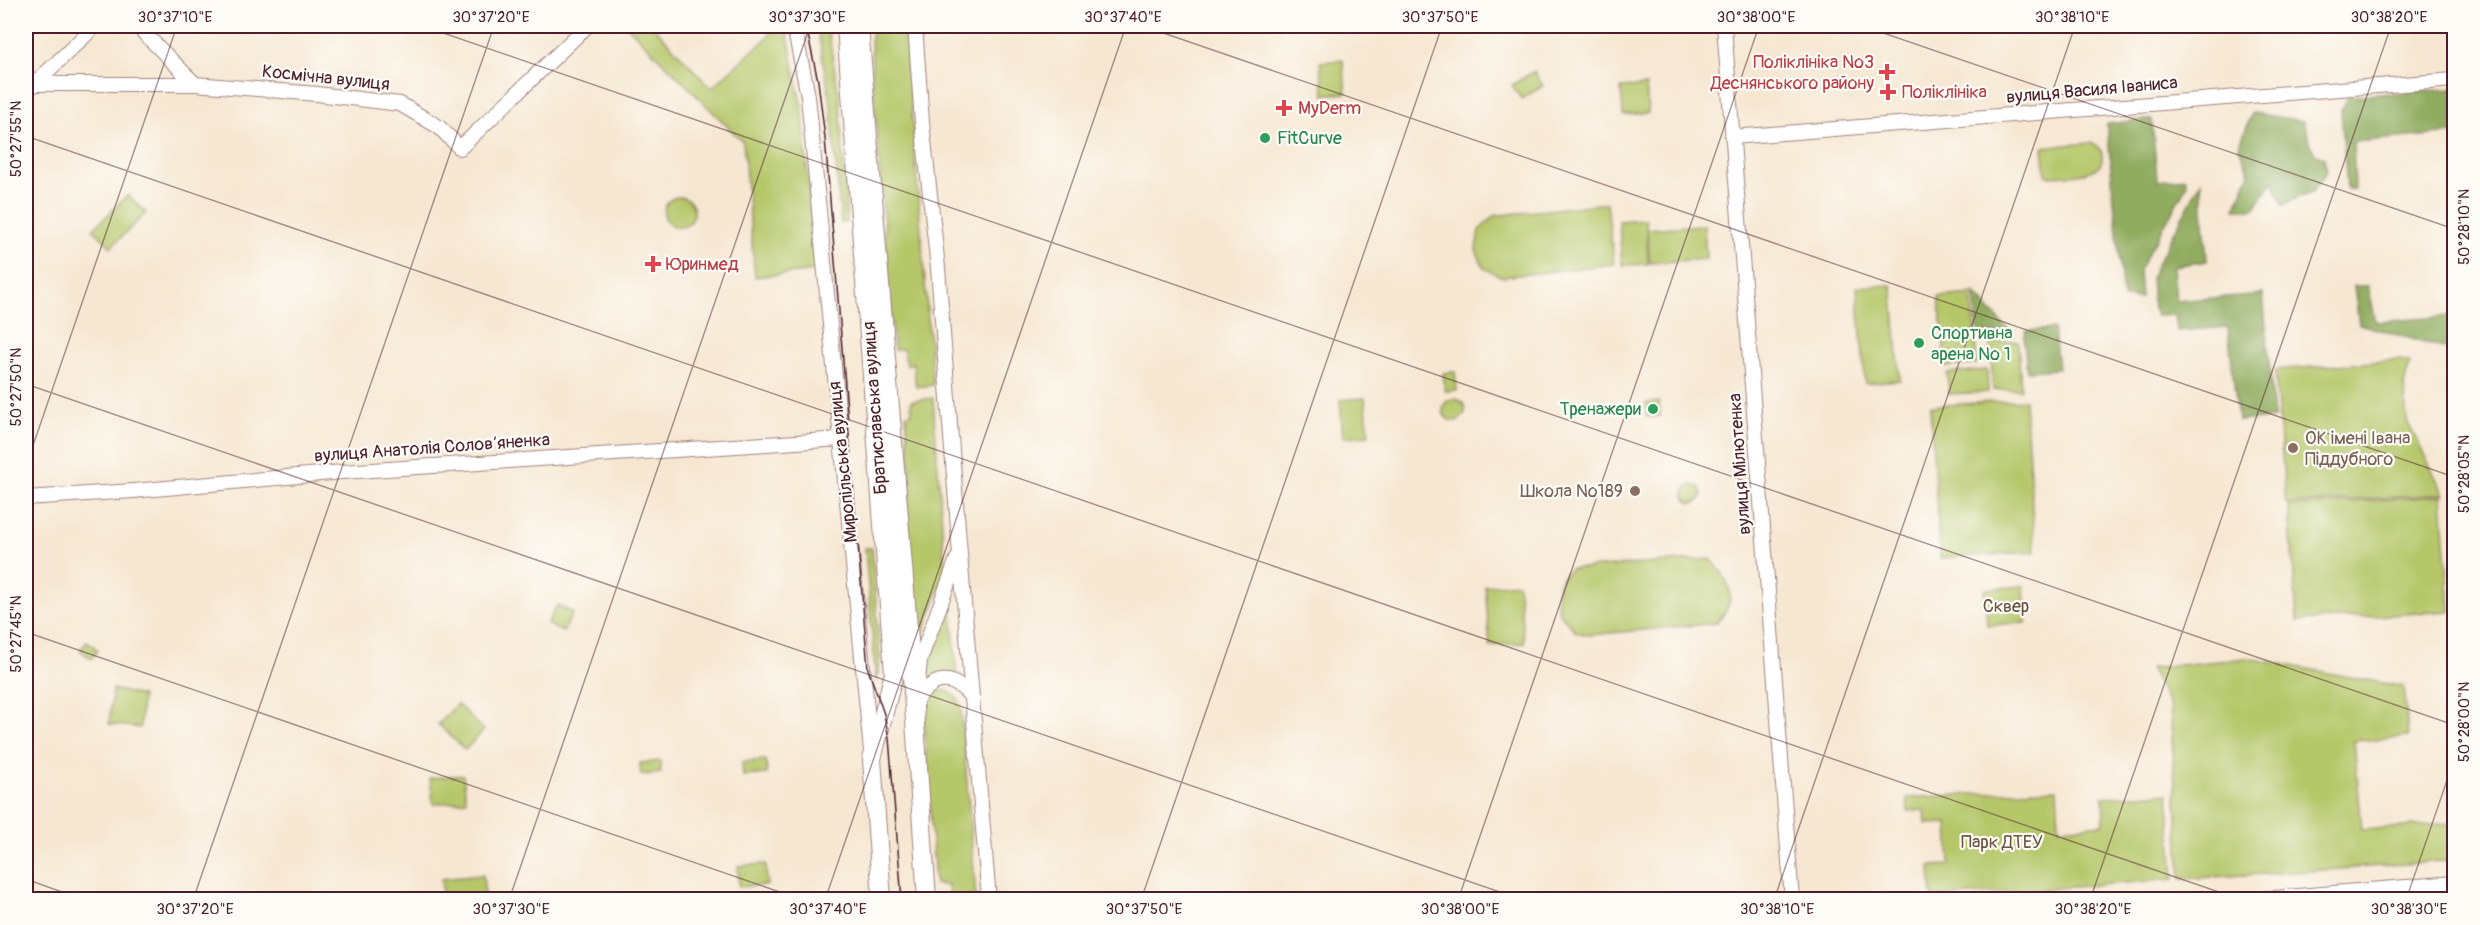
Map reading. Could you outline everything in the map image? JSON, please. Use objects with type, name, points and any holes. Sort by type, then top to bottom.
[{"type":"main road","name":"Братиславська вулиця","points":[[844,26],[855,51],[917,694],[927,900]]},
{"type":"main road","name":"Братиславська вулиця","points":[[861,26],[855,51],[893,680],[872,759]]},
{"type":"main road","points":[[893,680],[903,691],[917,694]]},
{"type":"main road","name":"Миропільська вулиця","points":[[872,759],[882,900]]},
{"type":"street","points":[[30,88],[95,26]]},
{"type":"street","points":[[137,26],[195,84]]},
{"type":"street","name":"Космічна вулиця","points":[[30,88],[195,84],[317,94],[400,104],[439,127],[460,148],[586,26]]},
{"type":"street","name":"Миропільська вулиця","points":[[794,26],[808,96],[872,759]]},
{"type":"street","name":"Братиславська вулиця","points":[[915,26],[922,123],[939,268],[989,900]]},
{"type":"street","name":"вулиця Мілютенка","points":[[1724,26],[1792,900]]},
{"type":"street","name":"вулиця Василя Іваниса","points":[[1732,137],[2454,80]]},
{"type":"street","name":"вулиця Анатолія Соловʼяненка","points":[[26,498],[342,472],[841,439]]},
{"type":"street","name":"Братиславська вулиця","points":[[917,694],[920,660],[960,554]]},
{"type":"street","points":[[917,694],[932,683],[943,680],[954,681],[963,687],[973,699]]},
{"type":"street","points":[[2249,900],[2454,883]]},
{"type":"green space","points":[[627,26],[653,26],[711,88],[769,36],[769,26],[786,26],[803,114],[815,271],[755,277],[743,142]]},
{"type":"green space","points":[[817,26],[827,26],[840,100],[847,222],[841,223],[831,106]]},
{"type":"green space","points":[[871,26],[905,26],[933,385],[916,387],[913,363],[907,365],[903,349],[894,350],[872,72]]},
{"type":"green space","points":[[1343,60],[1346,93],[1324,95],[1320,62]]},
{"type":"green space","points":[[1534,71],[1543,86],[1521,99],[1512,85]]},
{"type":"green space","points":[[1646,86],[1648,113],[1623,115],[1621,88]]},
{"type":"green space","points":[[2454,89],[2454,133],[2353,142],[2355,189],[2347,189],[2341,110],[2348,96]]},
{"type":"green space","points":[[2252,113],[2303,121],[2314,153],[2324,157],[2327,172],[2313,191],[2283,205],[2273,181],[2254,209],[2235,209],[2250,173],[2239,147]]},
{"type":"green space","points":[[2152,119],[2157,181],[2186,178],[2187,185],[2139,270],[2141,298],[2123,298],[2107,124]]},
{"type":"green space","points":[[2091,143],[2102,153],[2100,164],[2095,169],[2079,174],[2046,176],[2043,147]]},
{"type":"green space","points":[[2201,182],[2207,261],[2173,266],[2176,301],[2263,294],[2274,418],[2238,421],[2228,327],[2177,331],[2175,315],[2157,316],[2153,309],[2151,276]]},
{"type":"green space","points":[[128,195],[146,213],[111,247],[93,229]]},
{"type":"green space","points":[[679,197],[685,198],[693,206],[693,218],[685,226],[679,227],[673,226],[665,218],[664,212],[665,206],[673,198]]},
{"type":"green space","points":[[1607,203],[1614,264],[1502,277],[1484,268],[1476,250],[1479,230],[1494,216]]},
{"type":"green space","points":[[1646,219],[1648,264],[1622,265],[1619,221]]},
{"type":"green space","points":[[1704,225],[1706,259],[1650,263],[1647,229]]},
{"type":"green space","points":[[1892,285],[1900,380],[1865,383],[1857,287]]},
{"type":"green space","points":[[2354,286],[2368,286],[2376,322],[2454,316],[2454,351],[2359,324]]},
{"type":"green space","points":[[1974,293],[2011,332],[1978,334]]},
{"type":"green space","points":[[1971,294],[1977,364],[1946,367],[1939,297]]},
{"type":"green space","points":[[2054,329],[2058,369],[2027,371],[2024,340],[2026,331]]},
{"type":"green space","points":[[2018,341],[2021,389],[1993,390],[1990,342]]},
{"type":"green space","points":[[2400,360],[2410,362],[2404,385],[2407,421],[2444,494],[2286,504],[2275,370]]},
{"type":"green space","points":[[1987,370],[1988,392],[1949,394],[1947,373]]},
{"type":"green space","points":[[1455,372],[1457,390],[1445,391],[1443,373]]},
{"type":"green space","points":[[933,398],[945,568],[943,580],[918,646],[904,479],[911,478],[906,415],[912,413],[911,401]]},
{"type":"green space","points":[[1365,398],[1369,435],[1343,437],[1340,400]]},
{"type":"green space","points":[[1450,399],[1458,399],[1465,406],[1465,414],[1458,421],[1450,421],[1443,414],[1443,406]]},
{"type":"green space","points":[[2025,400],[2035,552],[1940,558],[1930,406]]},
{"type":"green space","name":"Тренажери","points":[[1659,402],[1660,416],[1647,417],[1646,403]]},
{"type":"green space","points":[[1693,485],[1699,488],[1702,494],[1699,500],[1693,503],[1687,500],[1684,494],[1687,488]]},
{"type":"green space","points":[[2442,496],[2450,611],[2297,621],[2289,506]]},
{"type":"green space","points":[[865,548],[872,548],[880,659],[876,681]]},
{"type":"green space","points":[[1711,559],[1723,575],[1730,591],[1728,606],[1716,623],[1589,635],[1576,632],[1558,611],[1558,588],[1565,573],[1570,569]]},
{"type":"green space","points":[[1518,583],[1524,643],[1490,646],[1485,586]]},
{"type":"green space","name":"Сквер","points":[[2024,586],[2026,623],[1987,625],[1985,589]]},
{"type":"green space","points":[[951,596],[957,678],[924,682]]},
{"type":"green space","points":[[557,605],[573,613],[563,632],[547,624]]},
{"type":"green space","points":[[87,641],[98,650],[91,659],[80,650]]},
{"type":"green space","points":[[2248,658],[2404,687],[2408,737],[2354,741],[2362,830],[2454,823],[2454,860],[2181,879],[2170,706],[2150,668]]},
{"type":"green space","points":[[113,689],[142,696],[140,728],[109,724]]},
{"type":"green space","points":[[938,690],[953,694],[961,707],[976,899],[950,899],[948,885],[935,884],[923,706],[931,693]]},
{"type":"green space","points":[[457,704],[484,730],[465,750],[438,724]]},
{"type":"green space","points":[[766,760],[767,774],[743,776],[742,762]]},
{"type":"green space","points":[[660,761],[661,773],[641,775],[640,763]]},
{"type":"green space","points":[[463,775],[466,801],[433,804],[430,778]]},
{"type":"green space","name":"Парк ДТЕУ","points":[[2057,789],[2059,828],[2104,824],[2103,797],[2168,793],[2174,879],[1932,898],[1930,866],[1950,865],[1948,823],[1926,824],[1925,810],[1908,811],[1907,798]]},
{"type":"green space","points":[[766,864],[767,885],[739,887],[738,866]]},
{"type":"green space","points":[[483,875],[485,899],[443,899],[441,879]]},
{"type":"tram line","points":[[806,26],[818,81],[825,138],[868,669],[884,714],[889,738],[902,900]]},
{"type":"place","name":"Поліклініка №3 Деснянського району","points":[[1887,72]]},
{"type":"place","name":"Поліклініка","points":[[1888,92]]},
{"type":"place","name":"MyDerm","points":[[1284,108]]},
{"type":"place","name":"FitCurve","points":[[1265,138]]},
{"type":"place","name":"Юринмед","points":[[653,264]]},
{"type":"place","name":"Спортивна арена № 1","points":[[1919,343]]},
{"type":"place","name":"Тренажери","points":[[1653,409]]},
{"type":"place","name":"ОК імені Івана Піддубного","points":[[2293,448]]},
{"type":"place","name":"Школа №189","points":[[1635,491]]}]
